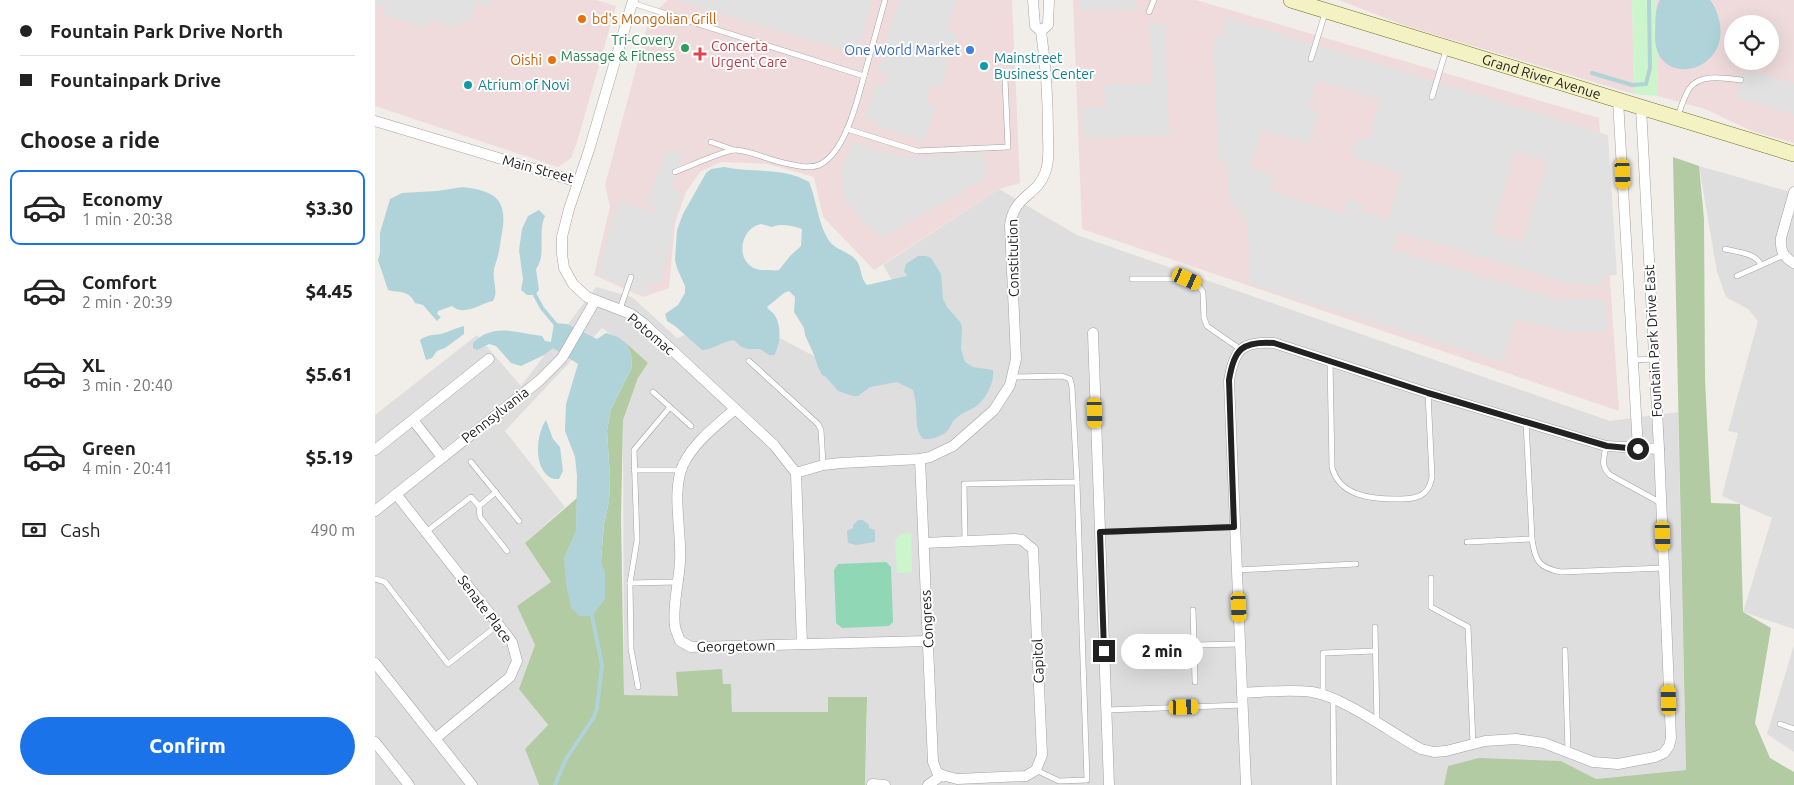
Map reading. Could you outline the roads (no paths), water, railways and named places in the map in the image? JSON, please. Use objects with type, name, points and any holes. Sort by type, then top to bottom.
[{"type":"main road","name":"Grand River Avenue","points":[[1291,0],[1794,154]]},
{"type":"street","name":"Constitution","points":[[1013,377],[1016,360],[1011,215],[1019,202],[1042,180],[1048,163],[1049,98],[1041,31],[1035,26],[1033,0]]},
{"type":"street","name":"Constitution","points":[[1041,31],[1048,25],[1049,0]]},
{"type":"street","name":"Main Street","points":[[375,121],[578,182],[633,1]]},
{"type":"street","name":"Fountain Park Drive East","points":[[1619,100],[1638,449]]},
{"type":"street","name":"Fountain Park Drive East","points":[[1568,752],[1593,762],[1605,764],[1645,760],[1663,753],[1669,746],[1671,738],[1659,449],[1641,107]]},
{"type":"street","name":"Potomac","points":[[578,182],[562,237],[564,268],[573,284],[587,297],[631,314],[643,323],[775,446],[796,473]]},
{"type":"street","points":[[1794,192],[1780,245],[1784,256],[1794,263]]},
{"type":"street","name":"Pennsylvania","points":[[375,511],[539,381],[562,358],[595,301]]},
{"type":"street","points":[[1093,333],[1109,785]]},
{"type":"street","points":[[1246,785],[1229,380],[1231,367],[1241,348],[1255,342],[1274,343],[1428,393],[1607,446],[1659,449]]},
{"type":"street","points":[[375,450],[489,360]]},
{"type":"street","points":[[802,644],[796,473],[823,465],[920,459],[940,453],[953,446],[995,410],[1013,377]]},
{"type":"street","name":"Georgetown","points":[[735,409],[696,444],[681,470],[678,493],[680,561],[675,627],[680,641],[691,647],[928,640]]},
{"type":"street","points":[[413,420],[442,457]]},
{"type":"street","name":"Congress","points":[[920,459],[933,762],[937,772],[942,775]]},
{"type":"street","name":"Senate Place","points":[[396,494],[512,642],[517,661],[509,677],[436,738]]},
{"type":"street","name":"Capitol","points":[[924,543],[1015,539],[1022,540],[1033,549],[1042,755],[1037,770]]},
{"type":"street","points":[[375,663],[472,785]]},
{"type":"street","points":[[1242,693],[1303,692],[1328,697],[1427,751],[1446,751],[1500,740],[1523,740],[1544,743],[1568,752]]},
{"type":"street","points":[[375,742],[409,785]]},
{"type":"street","points":[[927,785],[942,775],[957,779],[1025,776],[1037,770]]},
{"type":"street","points":[[872,784],[885,785]]},
{"type":"lane","points":[[711,142],[782,163],[811,167],[821,164],[828,159],[839,145],[847,129],[885,0]]},
{"type":"lane","points":[[1149,12],[1154,0]]},
{"type":"lane","points":[[633,1],[864,76]]},
{"type":"lane","points":[[1311,60],[1326,10]]},
{"type":"lane","points":[[1431,96],[1447,48]]},
{"type":"lane","points":[[1677,118],[1689,88],[1701,80],[1718,77],[1741,80]]},
{"type":"lane","points":[[847,129],[917,151],[1008,148],[1005,79]]},
{"type":"lane","points":[[675,172],[734,150]]},
{"type":"lane","points":[[1725,249],[1754,257],[1761,265]]},
{"type":"lane","points":[[1737,276],[1784,256]]},
{"type":"lane","points":[[619,309],[631,277]]},
{"type":"lane","points":[[1132,279],[1187,279],[1197,284],[1203,292],[1204,318],[1207,326],[1241,348]]},
{"type":"lane","points":[[1633,360],[1654,359]]},
{"type":"lane","points":[[749,361],[818,424],[821,430],[823,465]]},
{"type":"lane","points":[[1330,361],[1332,466],[1334,475],[1337,481],[1352,492],[1366,497],[1409,499],[1425,493],[1430,485],[1432,477],[1428,393]]},
{"type":"lane","points":[[1013,377],[1062,376],[1070,379],[1073,387],[1087,780],[1059,780],[1037,770]]},
{"type":"lane","points":[[653,392],[691,426]]},
{"type":"lane","points":[[639,686],[631,649],[630,583],[637,540],[634,450],[670,407]]},
{"type":"lane","points":[[1525,422],[1532,539],[1534,554],[1539,563],[1553,570],[1569,572],[1664,568]]},
{"type":"lane","points":[[1607,446],[1603,463],[1604,469],[1610,475],[1661,504]]},
{"type":"lane","points":[[471,462],[519,521]]},
{"type":"lane","points":[[634,470],[681,470]]},
{"type":"lane","points":[[965,541],[964,484],[1077,482]]},
{"type":"lane","points":[[479,506],[495,492]]},
{"type":"lane","points":[[426,532],[471,497],[479,506],[481,517],[507,551]]},
{"type":"lane","points":[[1100,532],[1234,527]]},
{"type":"lane","points":[[1467,542],[1532,539]]},
{"type":"lane","points":[[1237,570],[1356,564]]},
{"type":"lane","points":[[1431,578],[1431,607],[1468,627],[1473,744]]},
{"type":"lane","points":[[375,579],[385,582],[448,664],[499,625]]},
{"type":"lane","points":[[630,583],[677,582]]},
{"type":"lane","points":[[1193,610],[1195,682]]},
{"type":"lane","points":[[1375,627],[1377,723]]},
{"type":"lane","points":[[1194,645],[1240,644]]},
{"type":"lane","points":[[1565,650],[1568,752]]},
{"type":"lane","points":[[1334,785],[1323,653],[1375,651]]},
{"type":"lane","points":[[1106,710],[1243,705]]},
{"type":"lane","points":[[1780,724],[1794,729]]},
{"type":"water","points":[[1660,0],[1710,0],[1712,3],[1717,11],[1720,24],[1719,41],[1713,55],[1702,64],[1690,69],[1677,68],[1665,63],[1658,51],[1655,34],[1657,8]]},
{"type":"water","points":[[724,167],[779,172],[799,177],[809,182],[826,235],[836,248],[855,259],[863,280],[867,285],[907,276],[904,271],[906,264],[918,256],[931,258],[941,274],[943,299],[962,327],[961,349],[965,362],[973,367],[993,370],[989,391],[979,404],[956,418],[949,429],[943,434],[923,439],[918,428],[913,390],[897,382],[870,387],[858,396],[838,391],[822,375],[818,367],[804,328],[794,312],[795,297],[789,291],[767,307],[776,317],[779,328],[778,346],[774,355],[769,355],[760,349],[747,349],[740,346],[734,340],[702,350],[667,321],[665,314],[678,305],[685,293],[685,286],[675,260],[677,230],[683,214],[706,173],[711,169]],"holes":[[[761,224],[772,227],[783,225],[802,229],[801,246],[779,270],[757,269],[749,265],[744,258],[743,242],[753,228]]]},
{"type":"water","points":[[463,187],[491,194],[501,205],[503,221],[499,253],[494,269],[495,297],[493,301],[467,310],[457,309],[452,306],[438,311],[437,314],[441,317],[437,321],[423,305],[415,303],[407,294],[388,290],[378,260],[380,233],[390,199],[402,193]]},
{"type":"water","points":[[539,210],[545,216],[542,229],[541,257],[536,269],[539,290],[535,295],[527,295],[521,290],[523,279],[519,250],[522,229],[528,216]]},
{"type":"water","points":[[554,323],[567,324],[597,339],[606,333],[618,337],[627,344],[631,355],[632,367],[611,409],[607,431],[610,478],[609,501],[604,524],[601,560],[605,573],[605,599],[592,616],[580,616],[571,608],[566,584],[564,559],[576,530],[577,476],[575,457],[565,431],[566,404],[578,364],[553,348],[544,355],[521,366],[511,363],[496,346],[489,344],[477,350],[473,348],[473,343],[481,337],[497,331],[514,331],[542,336],[545,341],[551,342]]},
{"type":"water","points":[[464,326],[464,334],[445,348],[437,351],[432,358],[426,360],[420,340],[427,336],[444,333]]},
{"type":"water","points":[[546,420],[553,439],[560,447],[563,471],[559,479],[551,478],[545,473],[539,459],[538,442]]},
{"type":"water","points":[[858,520],[863,520],[869,525],[869,528],[875,530],[875,542],[856,545],[848,543],[847,531],[853,528],[853,525]]},
{"type":"waterway","points":[[1592,73],[1632,85],[1646,84],[1650,68],[1649,0]]},
{"type":"waterway","points":[[535,295],[542,308],[557,326]]},
{"type":"waterway","points":[[555,785],[566,759],[594,717],[597,708],[602,665],[591,611]]},
{"type":"place","name":"bd's Mongolian Grill","points":[[582,19]]},
{"type":"place","name":"Tri-Covery Massage & Fitness","points":[[685,48]]},
{"type":"place","name":"One World Market","points":[[970,50]]},
{"type":"place","name":"Concerta Urgent Care","points":[[700,54]]},
{"type":"place","name":"Oishi","points":[[552,60]]},
{"type":"place","name":"Mainstreet Business Center","points":[[984,66]]},
{"type":"place","name":"Atrium of Novi","points":[[468,85]]}]
